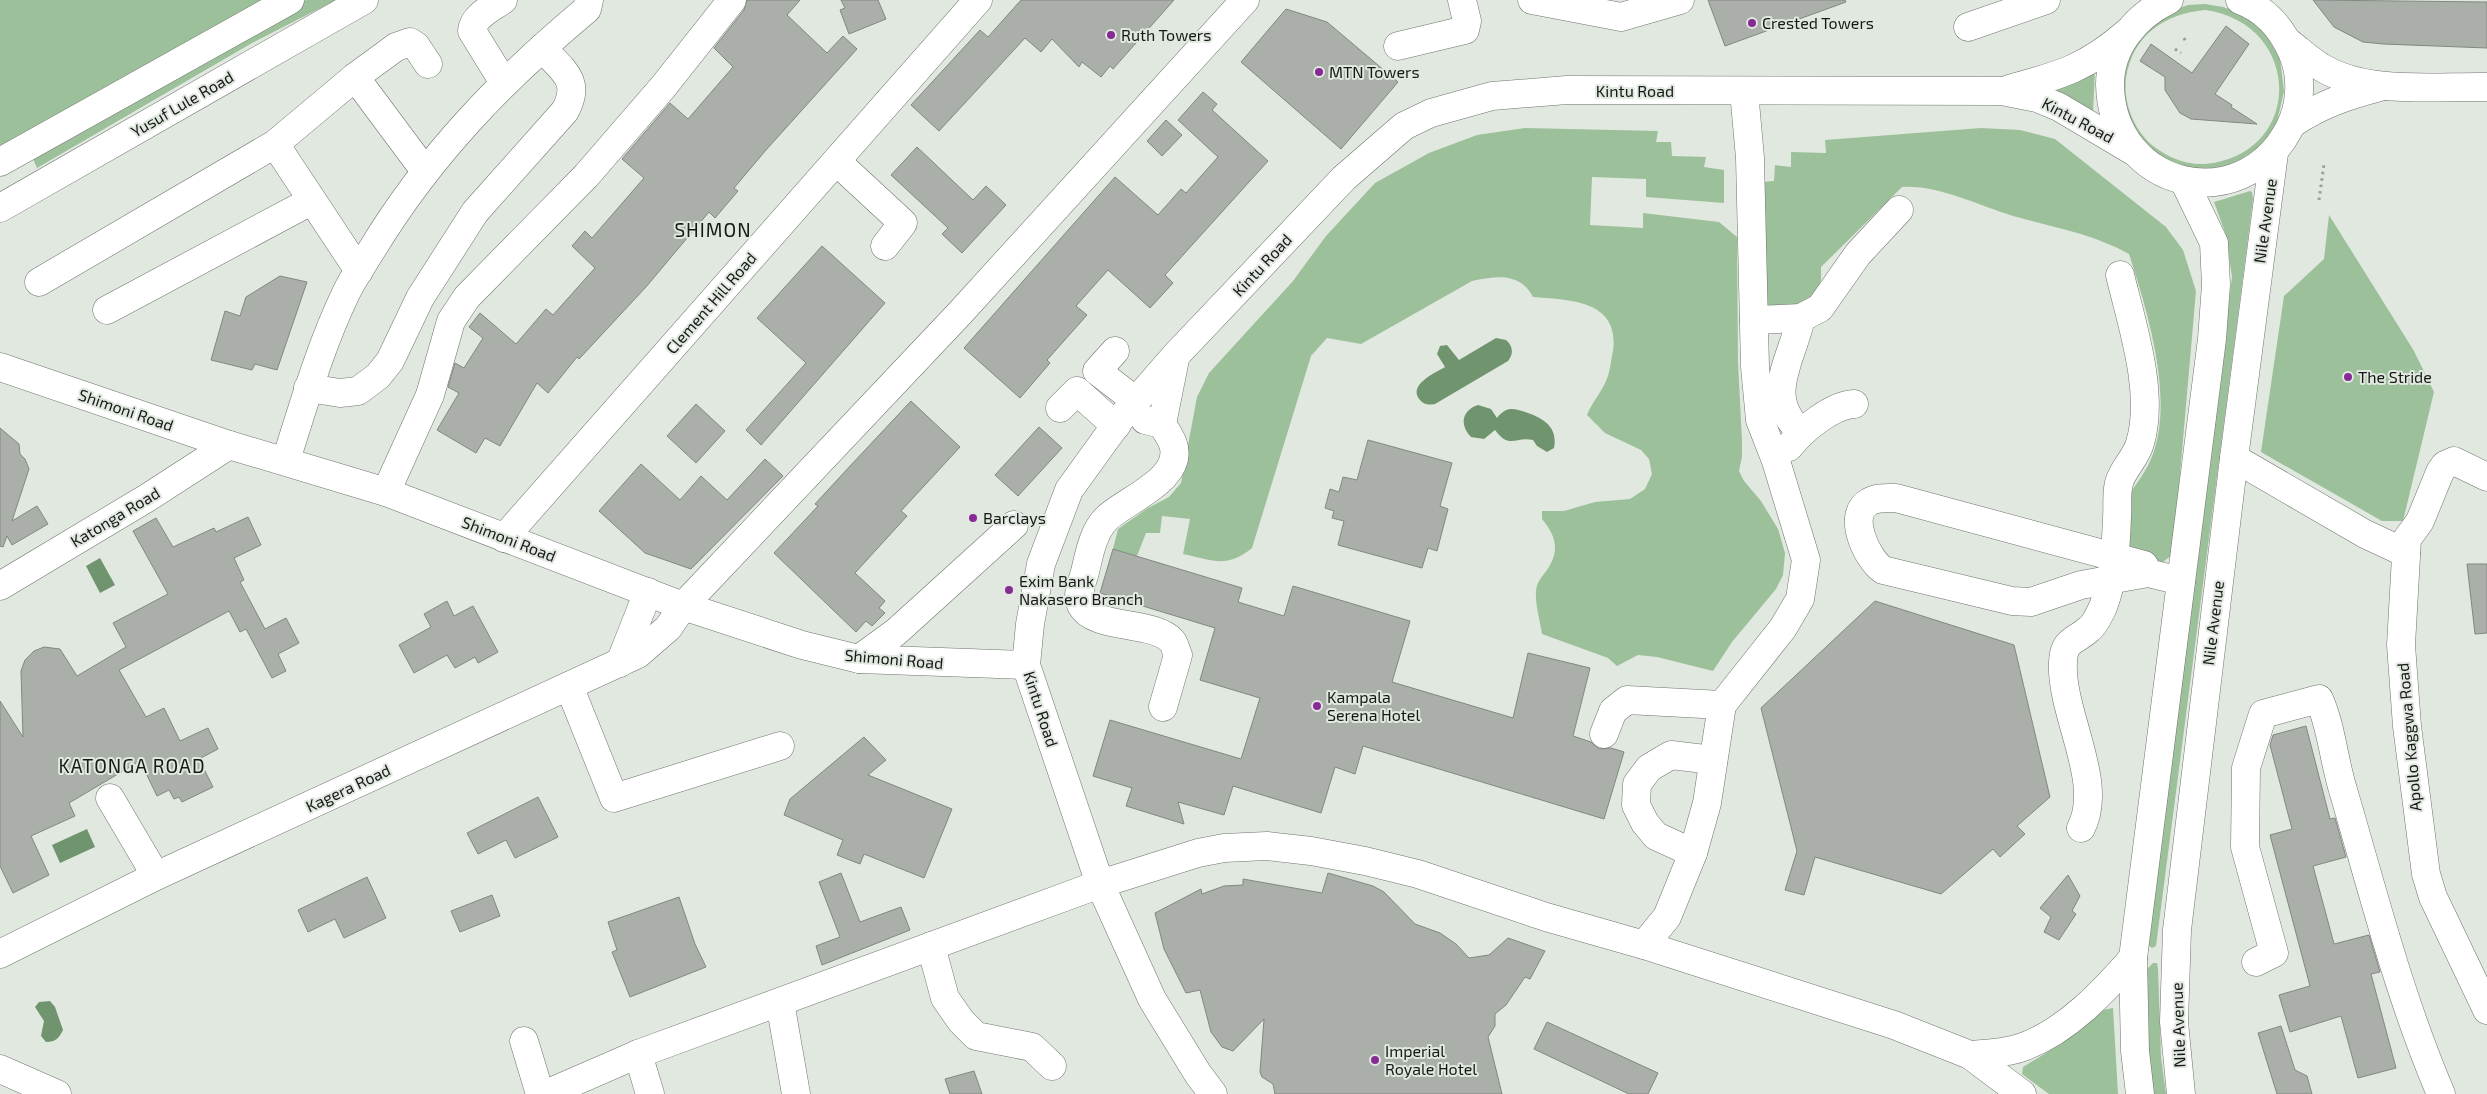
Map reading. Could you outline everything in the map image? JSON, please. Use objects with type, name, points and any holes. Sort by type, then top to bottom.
[{"type":"street","points":[[39,186],[10,156],[290,0]]},
{"type":"street","name":"Yusuf Lule Road","points":[[0,208],[364,0]]},
{"type":"street","points":[[503,0],[474,22],[472,31],[504,83]]},
{"type":"street","points":[[286,460],[316,362],[346,291],[385,227],[425,172],[482,105],[542,48],[587,9],[590,0]]},
{"type":"street","points":[[386,492],[430,395],[452,321],[467,297],[586,176],[663,87],[732,0]]},
{"type":"street","name":"Clement Hill Road","points":[[504,538],[978,0]]},
{"type":"street","name":"Kagera Road","points":[[0,954],[156,876],[638,654],[668,628],[682,606],[960,312],[1245,0]]},
{"type":"street","points":[[1398,46],[1465,30],[1467,21],[1462,0]]},
{"type":"street","points":[[1547,2],[1613,16],[1629,7],[1680,0]]},
{"type":"street","points":[[1968,27],[2046,0]]},
{"type":"street","points":[[2002,91],[2079,68],[2105,52],[2141,17],[2169,0]]},
{"type":"street","points":[[2240,0],[2278,22],[2322,68],[2351,79],[2384,86],[2487,87]]},
{"type":"street","points":[[2141,17],[2116,56],[2110,83],[2115,119],[2123,136],[2148,165],[2165,175],[2184,181],[2205,184],[2226,181],[2246,174],[2274,153],[2293,123],[2299,99],[2299,79],[2296,60],[2278,22]]},
{"type":"street","points":[[39,282],[275,144],[355,77],[406,42],[416,46],[428,64]]},
{"type":"street","points":[[308,388],[340,393],[358,391],[378,376],[390,361],[420,298],[475,212],[565,111],[572,97],[573,87],[568,77],[542,48]]},
{"type":"street","points":[[355,77],[425,172]]},
{"type":"street","points":[[2293,123],[2318,106],[2335,99],[2384,86]]},
{"type":"street","points":[[1644,945],[1667,916],[1693,853],[1707,802],[1722,705],[1783,628],[1800,599],[1806,560],[1776,461],[1760,420],[1755,367],[1750,158],[1744,91]]},
{"type":"street","name":"Kintu Road","points":[[1213,1094],[1198,1074],[1152,999],[1100,884],[1026,665],[1030,624],[1041,564],[1069,490],[1124,415],[1176,355],[1344,178],[1404,126],[1431,113],[1492,96],[1532,92],[2002,91],[2037,98],[2059,106],[2134,151]]},
{"type":"street","points":[[275,144],[359,271]]},
{"type":"street","name":"Nile Avenue","points":[[2181,1094],[2174,1022],[2177,930],[2234,458],[2274,153]]},
{"type":"street","points":[[836,161],[903,223],[885,246]]},
{"type":"street","points":[[2140,1094],[2136,1051],[2133,958],[2212,339],[2216,285],[2214,244],[2184,181]]},
{"type":"street","points":[[107,310],[311,201]]},
{"type":"street","points":[[1754,320],[1801,318],[1820,308],[1858,254],[1899,210]]},
{"type":"street","points":[[2081,828],[2086,820],[2090,795],[2066,696],[2062,661],[2067,644],[2090,628],[2103,607],[2113,568],[2119,482],[2131,464],[2140,444],[2145,402],[2134,337],[2120,276]]},
{"type":"street","points":[[1801,318],[1797,338],[1781,376],[1782,396],[1787,420],[1801,432]]},
{"type":"street","points":[[1115,351],[1097,371],[1124,415]]},
{"type":"street","points":[[1163,707],[1178,655],[1172,641],[1158,633],[1090,616],[1082,606],[1078,595],[1092,546],[1104,521],[1118,509],[1158,484],[1167,473],[1173,460],[1174,446],[1162,424],[1176,355]]},
{"type":"street","name":"Shimoni Road","points":[[0,367],[229,445],[286,460],[386,492],[682,606],[802,646],[859,659],[1026,665]]},
{"type":"street","points":[[1060,408],[1077,391],[1124,415],[1162,424]]},
{"type":"street","points":[[1776,461],[1801,432],[1839,407],[1854,404]]},
{"type":"street","name":"Katonga Road","points":[[0,586],[147,498],[229,445]]},
{"type":"street","points":[[2234,458],[2365,534],[2406,553]]},
{"type":"street","name":"Apollo Kaggwa Road","points":[[2487,477],[2458,463],[2450,462],[2440,472],[2420,521],[2407,539],[2401,645],[2414,790],[2426,874],[2433,897],[2487,1010]]},
{"type":"street","points":[[2113,568],[2031,602],[2012,601],[1883,570],[1874,564],[1864,548],[1859,517],[1863,507],[1869,502],[1883,498],[1896,498],[2113,568],[2148,573],[2181,581]]},
{"type":"street","points":[[859,659],[896,632],[1014,524]]},
{"type":"street","points":[[620,663],[648,592]]},
{"type":"street","points":[[570,686],[614,798],[780,746]]},
{"type":"street","points":[[2256,962],[2274,953],[2245,847],[2246,768],[2263,714],[2319,699],[2325,712],[2334,761],[2417,1037],[2441,1094]]},
{"type":"street","points":[[1604,734],[1613,711],[1627,700],[1722,705]]},
{"type":"street","points":[[1693,853],[1656,836],[1645,823],[1636,805],[1628,781],[1670,755],[1713,760]]},
{"type":"street","points":[[110,798],[156,876]]},
{"type":"street","points":[[546,1094],[638,1054],[1100,884],[1198,853],[1224,848],[1267,846],[1311,851],[1365,861],[1418,874],[1546,917],[1644,945],[1894,1025],[1970,1055],[2022,1094]]},
{"type":"street","points":[[931,946],[945,998],[976,1036],[1032,1047],[1052,1066]]},
{"type":"street","points":[[1970,1055],[1996,1053],[2023,1047],[2046,1035],[2087,1005],[2133,958]]},
{"type":"street","points":[[780,1002],[796,1094]]},
{"type":"street","points":[[524,1041],[540,1094]]},
{"type":"street","points":[[638,1054],[650,1094]]},
{"type":"street","points":[[0,1069],[57,1094]]},
{"type":"path","points":[[2184,38],[2187,44]]},
{"type":"path","points":[[2175,49],[2181,53]]},
{"type":"path","points":[[2319,200],[2324,164]]},
{"type":"shaded area","points":[[0,0],[263,0],[0,148]]},
{"type":"shaded area","points":[[306,0],[336,0],[252,43],[37,168],[31,154]]},
{"type":"shaded area","points":[[2205,4],[2238,12],[2264,31],[2280,59],[2284,91],[2277,122],[2256,149],[2241,159],[2225,166],[2207,169],[2190,168],[2157,155],[2132,130],[2121,79],[2132,45],[2171,11],[2188,5]],"holes":[[[2205,10],[2236,20],[2259,37],[2274,60],[2279,85],[2276,111],[2264,134],[2243,152],[2205,164],[2189,163],[2166,155],[2146,140],[2135,124],[2128,106],[2126,78],[2136,50],[2153,29],[2176,16]]]},
{"type":"shaded area","points":[[2095,67],[2093,115],[2055,90]]},
{"type":"shaded area","points":[[1525,128],[1658,131],[1656,142],[1671,142],[1672,156],[1706,157],[1704,167],[1724,170],[1724,203],[1646,197],[1646,179],[1592,177],[1590,225],[1643,228],[1643,213],[1719,222],[1737,237],[1738,362],[1742,441],[1742,457],[1739,471],[1744,481],[1761,501],[1778,529],[1785,553],[1783,575],[1776,589],[1732,642],[1713,671],[1657,657],[1638,655],[1617,666],[1608,658],[1542,634],[1536,591],[1540,580],[1553,559],[1555,547],[1550,530],[1542,519],[1542,511],[1564,511],[1595,502],[1630,499],[1645,489],[1652,474],[1649,459],[1641,450],[1605,433],[1587,415],[1604,385],[1609,370],[1613,351],[1613,334],[1609,321],[1601,312],[1590,306],[1576,302],[1533,297],[1521,283],[1507,278],[1498,277],[1472,281],[1361,344],[1327,338],[1311,356],[1252,548],[1243,555],[1227,561],[1219,561],[1183,554],[1190,519],[1162,516],[1160,533],[1146,533],[1137,556],[1113,549],[1118,529],[1148,508],[1169,497],[1181,483],[1197,397],[1209,373],[1293,281],[1326,236],[1375,183],[1429,153],[1477,135]]},
{"type":"shaded area","points":[[1981,128],[2020,130],[2055,139],[2166,227],[2183,250],[2196,291],[2173,554],[2163,562],[2140,560],[2129,555],[2121,506],[2144,473],[2154,451],[2159,428],[2161,404],[2159,378],[2150,326],[2129,254],[2087,236],[2013,216],[1944,192],[1916,187],[1902,187],[1821,267],[1821,280],[1817,292],[1798,310],[1764,313],[1762,182],[1774,181],[1775,165],[1791,167],[1791,152],[1826,153],[1825,140]]},
{"type":"shaded area","points":[[2252,192],[2253,199],[2156,946],[2152,948],[2147,944],[2232,277],[2226,235],[2214,202]]},
{"type":"shaded area","points":[[2329,215],[2414,351],[2434,392],[2403,521],[2382,521],[2261,452],[2284,296],[2324,259]]},
{"type":"shaded area","points":[[1496,338],[1506,340],[1510,345],[1512,353],[1508,361],[1435,404],[1423,403],[1420,400],[1417,395],[1417,389],[1420,385],[1429,376],[1445,367],[1437,354],[1440,346],[1447,345],[1459,360]]},
{"type":"shaded area","points":[[1478,405],[1491,409],[1497,418],[1504,411],[1511,409],[1540,418],[1552,430],[1555,441],[1554,448],[1547,452],[1537,446],[1533,440],[1509,441],[1500,436],[1495,430],[1484,439],[1471,437],[1465,428],[1464,418],[1468,410]]},
{"type":"shaded area","points":[[100,558],[115,585],[100,593],[86,566]]},
{"type":"shaded area","points":[[87,829],[95,847],[60,863],[52,845]]},
{"type":"shaded area","points":[[2153,963],[2157,963],[2158,969],[2161,1057],[2166,1094],[2153,1094],[2149,1063],[2147,969]]},
{"type":"shaded area","points":[[50,1001],[55,1007],[63,1030],[57,1039],[46,1042],[41,1036],[44,1021],[35,1007],[39,1002]]},
{"type":"shaded area","points":[[2113,1008],[2118,1094],[2049,1094],[2022,1074],[2023,1067],[2061,1044],[2097,1011]]},
{"type":"building","points":[[747,0],[800,0],[787,15],[827,53],[843,36],[857,49],[734,188],[738,191],[715,218],[709,212],[646,287],[579,359],[577,357],[548,393],[537,383],[500,446],[485,438],[476,453],[437,430],[459,393],[448,387],[455,363],[464,368],[483,338],[469,327],[480,313],[516,344],[546,309],[553,315],[595,268],[572,246],[585,231],[592,238],[644,178],[622,159],[670,103],[688,119],[733,67],[714,48],[744,10]]},
{"type":"building","points":[[841,0],[878,0],[886,19],[849,34],[840,10],[845,8]]},
{"type":"building","points":[[1021,0],[1174,0],[1113,69],[1110,66],[1101,77],[1082,62],[1079,67],[1052,39],[1041,52],[1025,38],[939,131],[911,105],[980,30],[988,37]]},
{"type":"building","name":"Crested Towers","points":[[1708,0],[1845,0],[1846,2],[1725,46]]},
{"type":"building","points":[[2313,0],[2487,2],[2487,48],[2363,42],[2334,27]]},
{"type":"building","name":"MTN Towers","points":[[1286,9],[1327,22],[1398,82],[1341,149],[1241,62]]},
{"type":"building","points":[[2226,26],[2249,44],[2215,94],[2257,124],[2191,119],[2180,113],[2165,90],[2165,77],[2140,61],[2151,44],[2192,73]]},
{"type":"building","points":[[1203,92],[1217,104],[1212,110],[1268,161],[1165,275],[1173,283],[1150,308],[1108,270],[1076,306],[1087,315],[1047,360],[1050,363],[1020,398],[964,348],[1115,177],[1158,215],[1181,189],[1186,193],[1218,157],[1178,120]]},
{"type":"building","points":[[1166,120],[1182,135],[1162,156],[1147,141]]},
{"type":"building","points":[[917,147],[973,200],[986,186],[1006,205],[962,253],[942,234],[948,228],[891,175]]},
{"type":"building","points":[[822,246],[885,303],[761,445],[746,430],[806,363],[757,318]]},
{"type":"building","points":[[280,276],[307,282],[277,370],[255,364],[252,370],[211,360],[225,311],[240,316],[246,297]]},
{"type":"building","points":[[911,401],[960,447],[901,511],[907,516],[855,573],[885,601],[879,608],[885,613],[872,626],[866,621],[856,632],[774,553],[818,506],[815,504]]},
{"type":"building","points":[[696,404],[725,431],[696,463],[667,436]]},
{"type":"building","points":[[1039,427],[1062,448],[1018,496],[995,475]]},
{"type":"building","points":[[0,428],[19,444],[20,454],[25,459],[29,469],[12,521],[37,506],[48,524],[12,545],[7,536],[3,547],[0,546]]},
{"type":"building","points":[[1368,440],[1452,463],[1440,506],[1448,509],[1437,551],[1428,548],[1422,568],[1338,545],[1344,521],[1332,518],[1334,511],[1325,508],[1330,489],[1339,492],[1343,477],[1357,480]]},
{"type":"building","points":[[765,459],[783,476],[691,569],[645,553],[599,511],[641,464],[680,500],[701,476],[727,500]]},
{"type":"building","points":[[248,517],[261,545],[234,558],[244,580],[240,582],[265,629],[286,618],[299,643],[278,654],[286,671],[272,678],[246,629],[240,632],[229,611],[119,670],[146,717],[164,708],[180,741],[208,728],[218,749],[199,759],[213,787],[182,802],[179,797],[174,799],[169,790],[157,796],[140,761],[69,803],[75,816],[31,836],[49,875],[13,893],[0,866],[0,701],[23,737],[21,671],[25,660],[34,651],[44,647],[60,649],[77,676],[126,647],[113,623],[168,594],[133,531],[156,518],[173,547],[214,528],[216,532]]},
{"type":"building","points":[[1113,549],[1242,588],[1238,602],[1284,616],[1293,586],[1410,621],[1392,682],[1513,718],[1528,653],[1590,668],[1573,736],[1591,742],[1599,749],[1611,748],[1624,752],[1604,819],[1363,746],[1355,774],[1335,767],[1321,813],[1233,786],[1224,815],[1178,802],[1184,824],[1126,806],[1132,788],[1093,776],[1110,720],[1241,759],[1260,698],[1200,680],[1215,628],[1100,593]]},
{"type":"building","points":[[2467,564],[2487,564],[2487,633],[2475,634]]},
{"type":"building","points":[[447,601],[454,616],[473,606],[498,652],[478,663],[475,657],[455,668],[447,655],[414,673],[399,645],[431,627],[424,614]]},
{"type":"building","points":[[1875,601],[2014,645],[2050,797],[2017,826],[2025,834],[2000,857],[1993,849],[1941,894],[1815,857],[1804,895],[1785,890],[1797,851],[1761,708]]},
{"type":"building","points":[[2306,726],[2330,819],[2335,818],[2346,857],[2313,866],[2334,944],[2369,935],[2380,972],[2371,974],[2396,1068],[2358,1078],[2341,1016],[2290,1032],[2279,995],[2310,986],[2270,835],[2292,829],[2270,745],[2273,735]]},
{"type":"building","points":[[864,737],[886,760],[868,775],[952,809],[924,878],[864,854],[860,864],[837,855],[843,840],[784,815],[790,799]]},
{"type":"building","points":[[538,797],[558,837],[515,858],[506,840],[478,854],[467,833]]},
{"type":"building","points":[[841,873],[860,922],[901,907],[910,930],[822,965],[816,946],[840,937],[819,882]]},
{"type":"building","points":[[1328,873],[1373,886],[1384,892],[1415,924],[1440,933],[1456,944],[1469,958],[1489,955],[1508,938],[1545,951],[1530,979],[1525,977],[1506,1005],[1495,1014],[1495,1026],[1488,1037],[1502,1094],[1275,1094],[1273,1084],[1262,1077],[1260,1072],[1264,1019],[1233,1051],[1222,1047],[1211,1032],[1200,990],[1186,993],[1164,949],[1155,913],[1201,889],[1202,894],[1224,886],[1243,885],[1243,879],[1322,893]]},
{"type":"building","points":[[2068,875],[2080,896],[2072,911],[2076,914],[2059,940],[2044,932],[2051,917],[2040,908]]},
{"type":"building","points":[[367,877],[386,918],[344,938],[335,919],[308,932],[298,910]]},
{"type":"building","points":[[492,895],[500,916],[460,932],[451,911]]},
{"type":"building","points":[[679,897],[695,944],[706,967],[630,997],[612,952],[617,950],[608,922]]},
{"type":"building","points":[[1547,1022],[1658,1073],[1648,1094],[1629,1094],[1534,1049]]},
{"type":"building","points":[[2281,1026],[2295,1070],[2307,1076],[2312,1094],[2277,1094],[2258,1033]]},
{"type":"building","points":[[974,1071],[982,1094],[950,1094],[945,1079]]},
{"type":"place","name":"Crested Towers","points":[[1752,23]]},
{"type":"place","name":"Ruth Towers","points":[[1111,35]]},
{"type":"place","name":"MTN Towers","points":[[1319,72]]},
{"type":"place","name":"The Stride","points":[[2348,377]]},
{"type":"place","name":"Barclays","points":[[973,518]]},
{"type":"place","name":"Exim Bank Nakasero Branch","points":[[1009,590]]},
{"type":"place","name":"Kampala Serena Hotel","points":[[1317,706]]},
{"type":"place","name":"Imperial Royale Hotel","points":[[1375,1060]]},
{"type":"district","name":"SHIMON","points":[[713,230]]},
{"type":"district","name":"KATONGA ROAD","points":[[132,766]]}]
